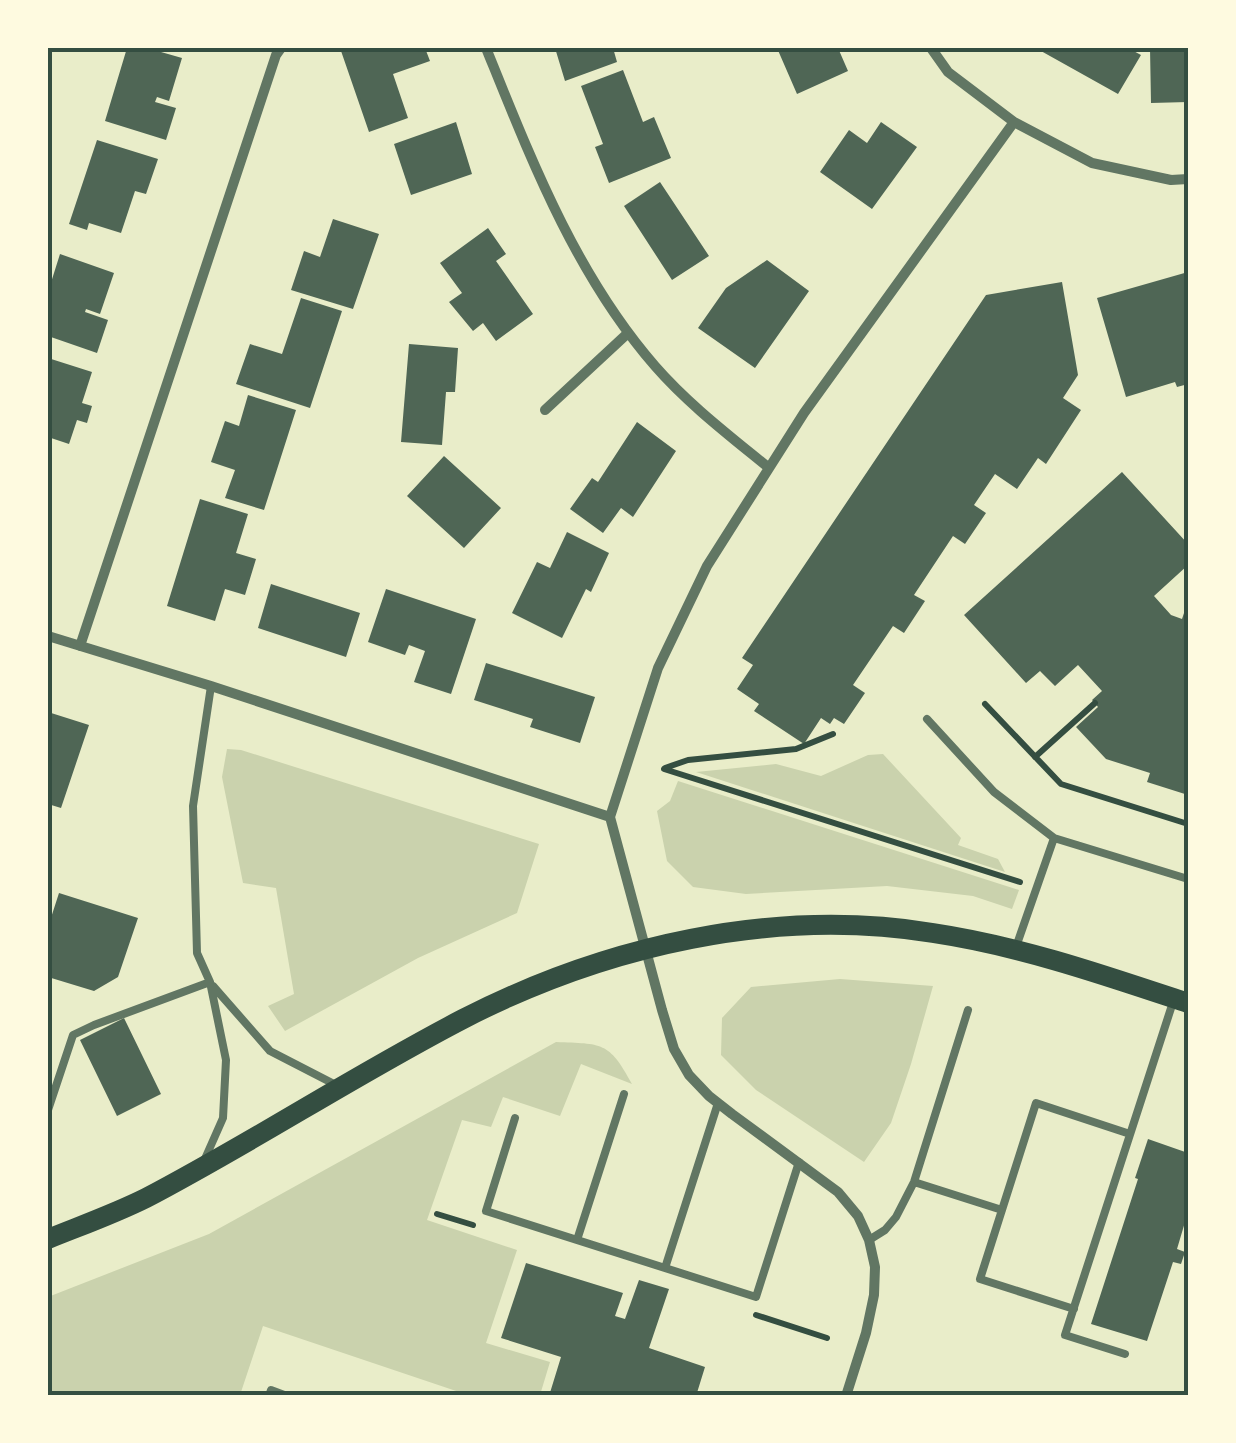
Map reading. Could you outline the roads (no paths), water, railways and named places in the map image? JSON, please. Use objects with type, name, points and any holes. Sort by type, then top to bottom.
[{"type":"main road","points":[[48,1239],[142,1200],[500,1001],[588,966],[698,938],[807,925],[930,932],[1015,949],[1181,1001]]},
{"type":"street","points":[[80,646],[281,48]]},
{"type":"street","points":[[486,48],[531,159],[596,287],[658,369],[699,410],[769,468]]},
{"type":"street","points":[[931,48],[948,72],[1014,122],[1092,163],[1188,180]]},
{"type":"street","points":[[846,1396],[874,1296],[875,1267],[869,1240],[858,1216],[838,1192],[718,1103],[688,1075],[674,1049],[610,817],[658,668],[707,566],[804,413],[1014,122]]},
{"type":"street","points":[[544,410],[628,333]]},
{"type":"street","points":[[48,636],[610,817]]},
{"type":"lane","points":[[202,1166],[223,1118],[226,1060],[210,982],[197,953],[193,806],[211,686]]},
{"type":"lane","points":[[927,719],[994,792],[1054,838],[1188,879]]},
{"type":"lane","points":[[1015,949],[1054,838]]},
{"type":"lane","points":[[210,982],[270,1050],[341,1087]]},
{"type":"lane","points":[[48,1110],[74,1035],[210,982]]},
{"type":"lane","points":[[1125,1354],[1065,1335],[1130,1134],[1181,1001]]},
{"type":"lane","points":[[869,1240],[896,1217],[914,1182],[968,1010]]},
{"type":"lane","points":[[577,1240],[624,1094]]},
{"type":"lane","points":[[666,1268],[718,1103]]},
{"type":"lane","points":[[1074,1309],[980,1278],[1036,1103],[1130,1134]]},
{"type":"lane","points":[[515,1118],[486,1210],[756,1297],[799,1162]]},
{"type":"lane","points":[[914,1182],[1002,1210]]},
{"type":"lane","points":[[269,1396],[271,1390],[288,1396]]}]
